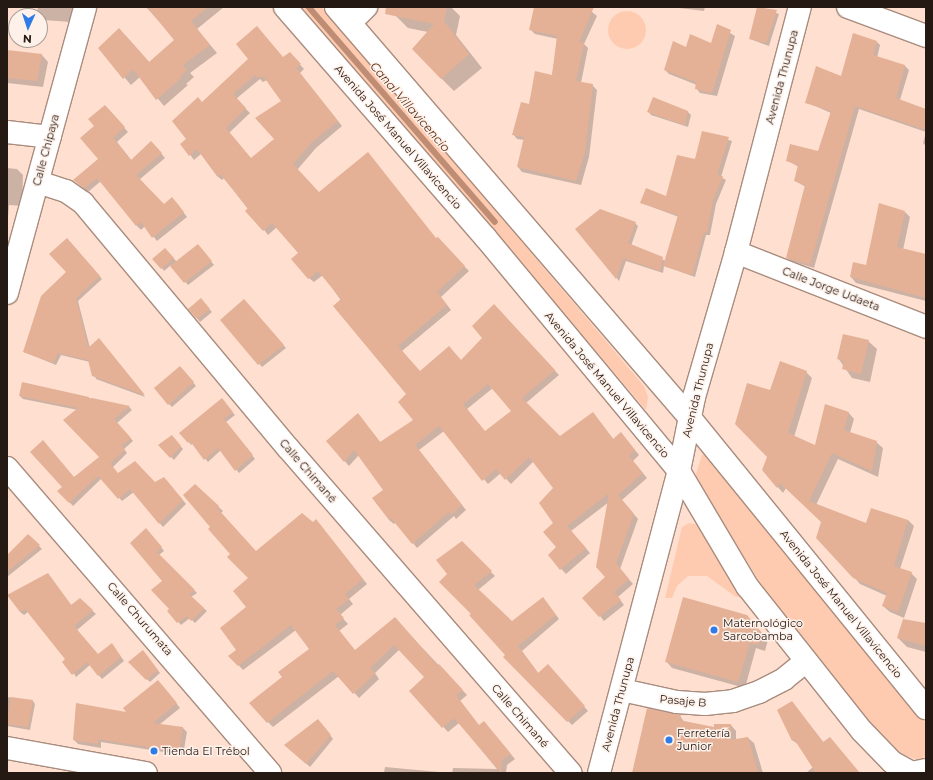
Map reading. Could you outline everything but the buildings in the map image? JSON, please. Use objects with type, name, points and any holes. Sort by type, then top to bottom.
[{"type":"street","name":"Calle Chipaya","points":[[7,293],[85,7]]},
{"type":"street","name":"Avenida José Manuel Villavicencio","points":[[285,7],[485,237],[680,471],[747,586],[806,661],[887,757],[912,773]]},
{"type":"street","points":[[343,15],[366,7]]},
{"type":"street","name":"Avenida Thunupa","points":[[599,773],[680,471],[690,418],[736,252],[800,7]]},
{"type":"street","points":[[848,7],[926,36]]},
{"type":"street","name":"Avenida José Manuel Villavicencio","points":[[343,15],[690,418],[926,708]]},
{"type":"street","points":[[7,132],[50,137]]},
{"type":"street","name":"Calle Chimané","points":[[38,182],[66,191],[83,203],[293,454],[571,773]]},
{"type":"street","name":"Calle Jorge Udaeta","points":[[736,252],[926,327]]},
{"type":"street","name":"Calle Churumata","points":[[7,468],[270,773]]},
{"type":"street","name":"Pasaje B","points":[[622,690],[677,702],[705,704],[732,701],[760,692],[784,679],[806,661]]},
{"type":"street","points":[[7,748],[90,768],[146,773]]},
{"type":"street","points":[[912,773],[926,770]]},
{"type":"shaded area","points":[[301,7],[322,7],[355,45],[644,386],[648,397],[646,410]]},
{"type":"shaded area","points":[[623,11],[631,11],[641,16],[645,23],[645,37],[641,44],[631,49],[623,49],[613,44],[611,41],[608,34],[608,26],[613,16],[616,14]]},
{"type":"shaded area","points":[[706,452],[926,724],[926,756],[918,760],[902,754],[874,730],[762,586],[695,477],[702,455]]},
{"type":"shaded area","points":[[689,523],[700,525],[746,595],[736,597],[707,576],[688,576],[677,586],[672,598],[665,598],[682,527]]},
{"type":"waterway","name":"Canal Villavicencio","points":[[309,7],[495,222]]},
{"type":"place","name":"Maternológico Sarcobamba","points":[[714,630]]},
{"type":"place","name":"Ferretería Junior","points":[[669,740]]},
{"type":"place","name":"Tienda El Trébol","points":[[154,751]]}]
